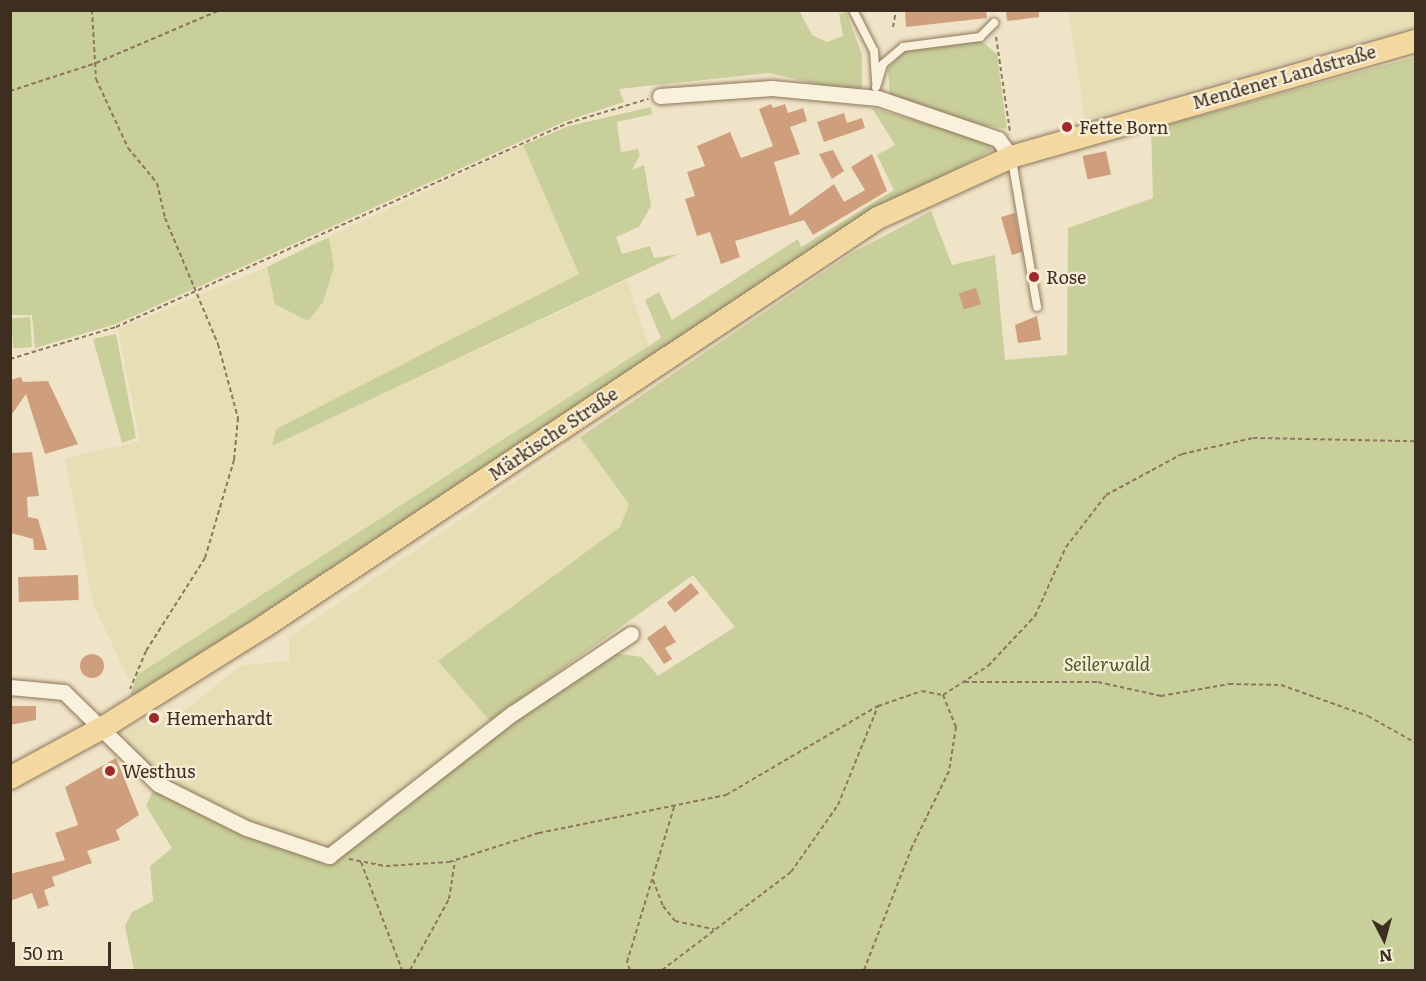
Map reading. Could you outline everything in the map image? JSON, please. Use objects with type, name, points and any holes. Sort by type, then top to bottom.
[{"type":"main road","name":"Mendener Landstraße","points":[[1084,135],[1416,41]]},
{"type":"main road","name":"Märkische Straße","points":[[10,778],[128,712],[878,218],[1017,155],[1084,135]]},
{"type":"street","points":[[660,96],[772,87],[877,93],[998,139],[1017,155]]},
{"type":"street","points":[[10,687],[64,692],[104,727],[158,784],[246,828],[329,856],[513,713],[631,634]]},
{"type":"lane","points":[[853,10],[874,51],[877,93]]},
{"type":"lane","points":[[877,93],[883,64],[903,47],[980,37],[994,23]]},
{"type":"lane","points":[[1017,155],[1037,307]]},
{"type":"path","points":[[92,10],[96,79],[128,148],[158,183],[196,293],[218,344],[238,438],[205,558],[146,651],[127,695],[128,712]]},
{"type":"path","points":[[10,91],[96,63],[220,10]]},
{"type":"path","points":[[893,27],[896,10]]},
{"type":"path","points":[[994,23],[1010,140],[1017,155]]},
{"type":"path","points":[[10,359],[116,327],[196,293],[568,123],[660,96]]},
{"type":"path","points":[[329,856],[386,866],[455,860],[539,833],[726,795],[878,706],[922,691],[944,695],[988,666],[1035,616],[1066,547],[1106,495],[1182,454],[1253,438],[1416,441]]},
{"type":"path","points":[[964,682],[1098,682],[1161,696],[1229,684],[1281,685],[1368,717],[1416,743]]},
{"type":"path","points":[[864,970],[912,848],[949,771],[956,726],[944,695]]},
{"type":"path","points":[[662,970],[714,928],[791,872],[838,805],[878,706]]},
{"type":"path","points":[[630,970],[627,962],[675,806]]},
{"type":"path","points":[[410,970],[449,899],[455,860]]},
{"type":"path","points":[[361,862],[402,970]]},
{"type":"path","points":[[652,878],[663,906],[675,921],[714,928]]},
{"type":"shaded area","points":[[1415,10],[1415,26],[1085,120],[1068,11]]},
{"type":"shaded area","points":[[523,145],[579,274],[276,429],[272,446],[627,280],[649,347],[129,680],[93,604],[65,458],[140,441],[118,329],[267,267],[275,304],[334,267],[329,237]]},
{"type":"shaded area","points":[[580,437],[630,505],[620,527],[439,661],[490,721],[338,845],[321,849],[251,826],[165,785],[131,750],[124,734],[146,720],[181,713],[242,665],[289,661],[289,637]]},
{"type":"green space","points":[[799,10],[812,35],[827,42],[843,36],[839,14],[846,12],[862,55],[862,89],[852,92],[769,73],[619,89],[624,102],[566,121],[116,324],[35,348],[32,315],[11,315],[10,11]]},
{"type":"green space","points":[[980,40],[997,54],[1007,129],[962,122],[890,96],[888,69],[901,54],[916,46]]},
{"type":"green space","name":"Seilerwald","points":[[1415,57],[1415,970],[134,970],[125,926],[132,912],[153,901],[150,866],[172,848],[146,806],[154,788],[326,865],[520,714],[614,653],[642,657],[658,676],[735,627],[693,575],[490,721],[438,661],[620,527],[629,504],[580,437],[852,253],[931,211],[952,265],[995,255],[1005,360],[1067,355],[1068,228],[1153,198],[1151,129]]},
{"type":"green space","points":[[651,107],[652,114],[617,122],[621,152],[638,149],[640,155],[632,170],[644,165],[651,206],[639,227],[616,237],[622,254],[650,246],[654,258],[679,254],[272,446],[276,429],[579,274],[523,145],[569,126]]},
{"type":"green space","points":[[872,108],[988,141],[992,150],[878,212],[135,697],[130,695],[137,675],[661,338],[645,300],[659,292],[672,320],[798,239],[801,247],[894,190],[877,155],[895,145]]},
{"type":"green space","points":[[329,237],[334,267],[323,302],[308,321],[275,304],[267,267]]},
{"type":"green space","points":[[30,317],[32,347],[13,348],[11,318]]},
{"type":"green space","points":[[116,334],[136,438],[122,443],[93,339]]},
{"type":"building","points":[[905,10],[986,10],[987,18],[906,27]]},
{"type":"building","points":[[1006,10],[1039,10],[1039,17],[1007,21]]},
{"type":"building","points":[[771,104],[773,108],[785,104],[788,113],[803,108],[807,121],[790,127],[800,154],[774,162],[790,216],[834,184],[844,202],[865,190],[851,167],[872,154],[887,191],[813,235],[804,220],[735,241],[740,257],[721,264],[710,232],[697,236],[685,199],[695,196],[687,172],[705,166],[697,146],[730,132],[741,158],[773,146],[759,109]]},
{"type":"building","points":[[844,113],[847,123],[862,118],[865,128],[824,142],[817,122]]},
{"type":"building","points":[[833,150],[844,171],[832,179],[819,154]]},
{"type":"building","points":[[1106,151],[1111,174],[1088,179],[1083,156]]},
{"type":"building","points":[[1015,213],[1022,252],[1012,255],[1001,217]]},
{"type":"building","points":[[976,288],[981,304],[964,310],[959,293]]},
{"type":"building","points":[[1037,316],[1041,340],[1018,343],[1015,325]]},
{"type":"building","points":[[21,377],[23,382],[48,381],[78,444],[45,454],[26,394],[10,417],[10,380]]},
{"type":"building","points":[[32,452],[39,496],[27,497],[28,517],[38,519],[47,550],[34,550],[33,539],[11,533],[10,453]]},
{"type":"building","points":[[78,575],[79,600],[19,602],[18,577]]},
{"type":"building","points":[[691,583],[699,593],[675,613],[667,603]]},
{"type":"building","points":[[665,625],[676,642],[665,648],[672,659],[664,664],[647,638]]},
{"type":"building","points":[[87,654],[97,654],[104,661],[104,671],[97,678],[87,678],[80,671],[80,661]]},
{"type":"building","points":[[10,706],[36,706],[36,720],[10,725]]},
{"type":"building","points":[[116,758],[139,815],[116,830],[120,840],[87,851],[92,863],[52,877],[55,886],[44,890],[49,905],[38,909],[32,893],[10,901],[10,874],[65,860],[55,833],[78,825],[65,787]]},
{"type":"place","name":"Fette Born","points":[[1067,127]]},
{"type":"place","name":"Rose","points":[[1034,277]]},
{"type":"place","name":"Hemerhardt","points":[[154,718]]},
{"type":"place","name":"Westhus","points":[[110,771]]}]
